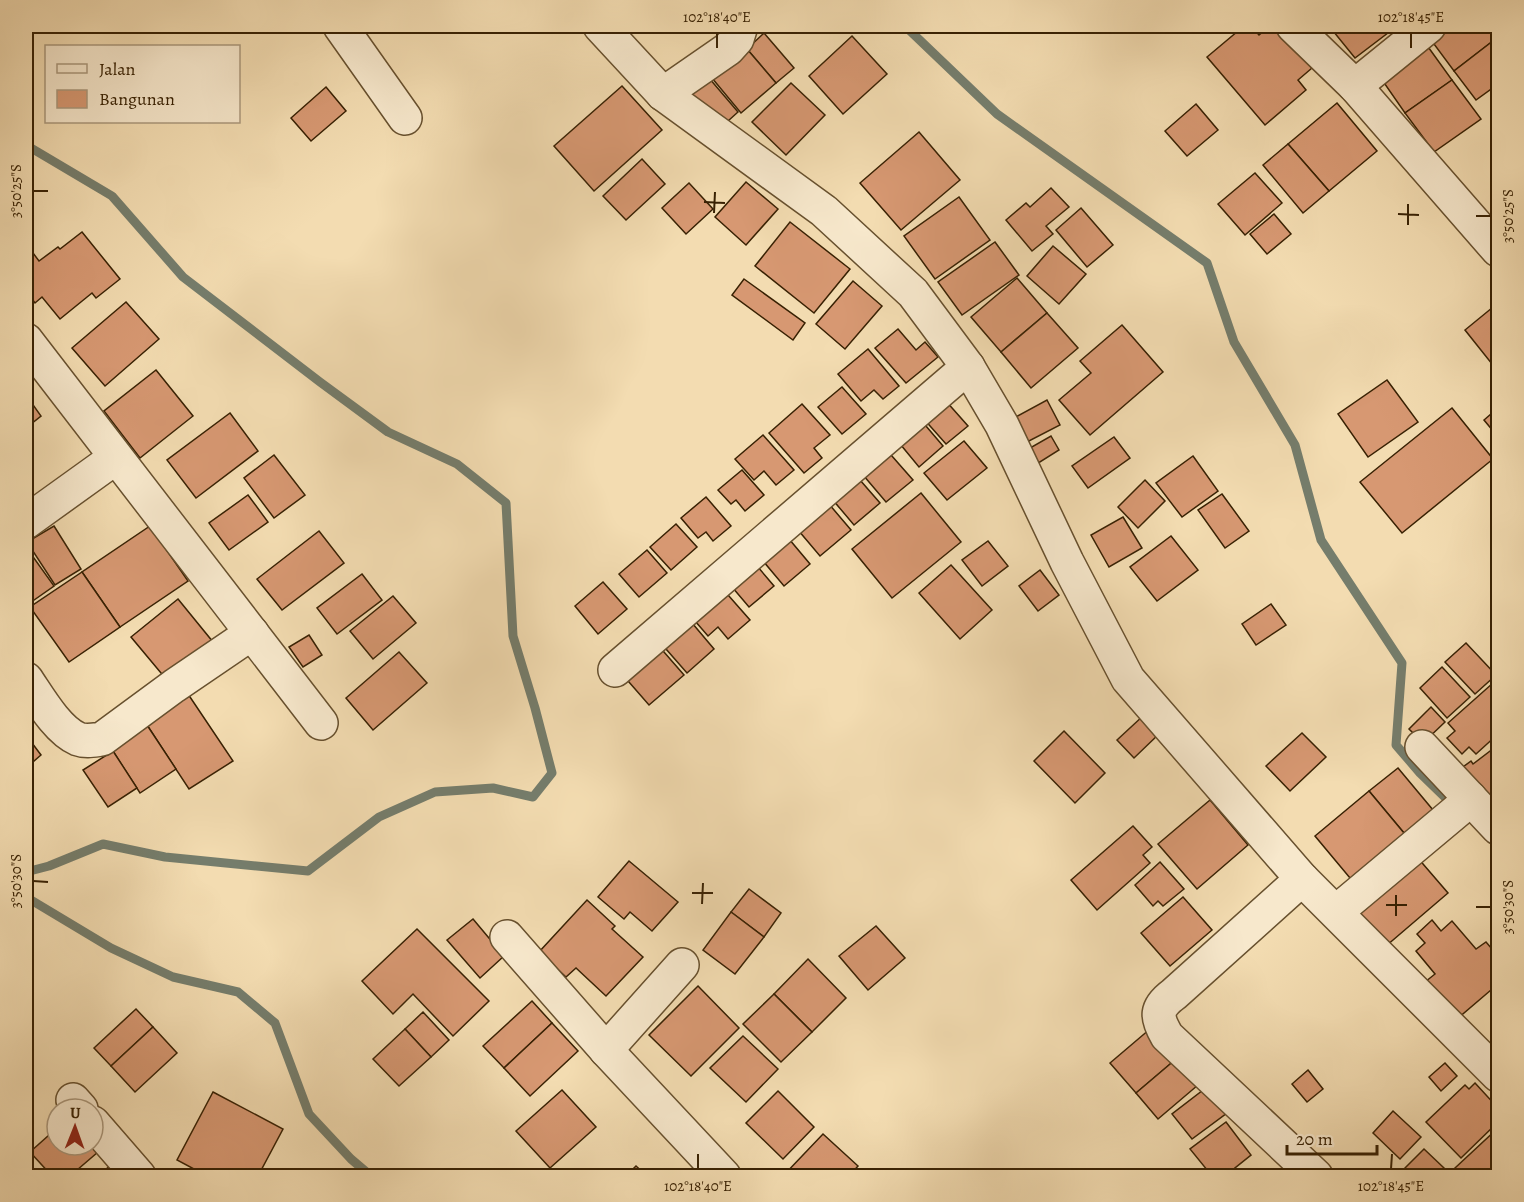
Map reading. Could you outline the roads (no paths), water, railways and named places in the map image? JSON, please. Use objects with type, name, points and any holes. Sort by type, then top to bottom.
[{"type":"street","points":[[340,26],[405,118]]},
{"type":"street","points":[[600,26],[663,94],[824,211],[913,293],[968,367],[1002,425],[1067,562],[1128,679],[1302,879],[1498,1075]]},
{"type":"street","points":[[663,94],[728,49],[737,39],[741,26]]},
{"type":"street","points":[[1293,26],[1355,86],[1498,250]]},
{"type":"street","points":[[1355,86],[1429,26]]},
{"type":"street","points":[[26,340],[321,723]]},
{"type":"street","points":[[615,670],[968,367]]},
{"type":"street","points":[[26,522],[115,458]]},
{"type":"street","points":[[26,679],[62,729],[80,740],[102,740],[174,686],[252,633]]},
{"type":"street","points":[[1422,747],[1498,828]]},
{"type":"street","points":[[1335,912],[1470,798]]},
{"type":"street","points":[[1302,879],[1164,1002],[1159,1016],[1167,1036],[1316,1176]]},
{"type":"street","points":[[507,937],[606,1050],[724,1176]]},
{"type":"street","points":[[606,1050],[682,965]]},
{"type":"street","points":[[105,1137],[139,1176]]},
{"type":"waterway","points":[[905,26],[997,114],[1207,263],[1234,342],[1295,445],[1321,540],[1402,663],[1396,745],[1420,773],[1455,807]]},
{"type":"waterway","points":[[26,145],[112,196],[183,277],[320,382],[388,432],[457,464],[506,503],[513,636],[552,773],[533,797],[493,788],[435,792],[379,817],[308,871],[165,857],[103,844],[49,866],[26,872]]},
{"type":"waterway","points":[[26,897],[111,948],[173,977],[238,992],[275,1023],[309,1114],[351,1159],[371,1176]]}]
